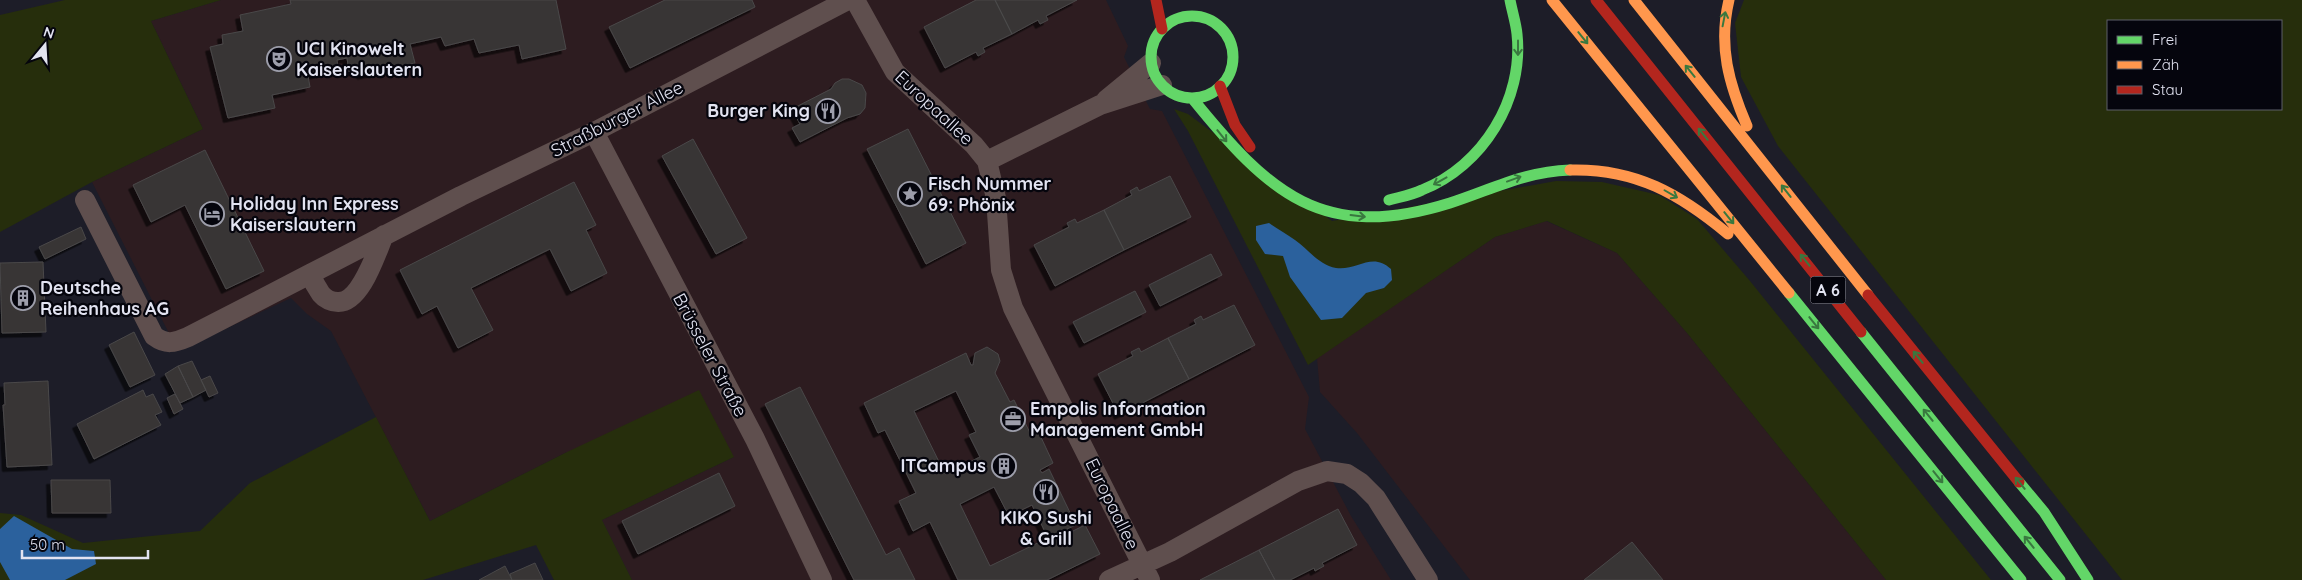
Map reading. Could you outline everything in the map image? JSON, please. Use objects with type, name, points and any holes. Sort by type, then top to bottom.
[{"type":"main road","points":[[1156,0],[1162,29]]},
{"type":"main road","points":[[1378,202],[1417,193],[1443,181],[1478,152],[1491,136],[1502,117],[1512,93],[1518,68],[1518,40],[1510,0]]},
{"type":"main road","name":"A 6","points":[[1552,0],[2021,580]]},
{"type":"main road","name":"A 6","points":[[1596,0],[2060,580]]},
{"type":"main road","points":[[1634,0],[2044,512],[2088,580]]},
{"type":"main road","points":[[1729,0],[1722,33],[1724,64],[1733,96],[1764,164]]},
{"type":"main road","points":[[1177,6],[1186,17]]},
{"type":"main road","points":[[1186,17],[1199,17],[1212,21],[1222,29],[1229,40],[1232,65],[1228,77],[1220,86],[1202,97],[1192,98],[1170,92],[1155,75],[1151,63],[1151,51],[1155,39],[1162,29],[1173,21],[1186,17]]},
{"type":"main road","points":[[1220,86],[1235,125],[1247,144],[1264,161],[1294,182]]},
{"type":"main road","name":"A 6","points":[[1192,98],[1237,155],[1271,184],[1308,206],[1341,215],[1372,218],[1411,214],[1467,197],[1524,175],[1564,169],[1613,173],[1656,185],[1692,206],[1772,271]]},
{"type":"street","name":"Straßburger Allee","points":[[85,200],[154,336],[162,342],[178,342],[384,235],[594,132],[848,0]]},
{"type":"street","name":"Europaallee","points":[[855,0],[895,72],[974,145],[987,161],[996,198],[1001,270],[1013,308],[1146,572],[1170,552],[1298,481],[1327,471],[1347,474],[1361,483],[1376,498],[1405,548],[1428,580]]},
{"type":"street","name":"Europaallee","points":[[1100,105],[1151,63]]},
{"type":"street","name":"Europaallee","points":[[987,161],[1100,105],[1162,84]]},
{"type":"street","name":"Brüsseler Straße","points":[[594,132],[755,439],[822,580]]},
{"type":"street","points":[[310,274],[322,296],[333,302],[344,302],[355,295],[362,284],[384,235]]},
{"type":"street","points":[[1109,580],[1146,572]]},
{"type":"shaded area","points":[[221,0],[1106,0],[1128,46],[1124,57],[1150,109],[1162,111],[1309,397],[1305,429],[1351,516],[1391,580],[632,580],[602,520],[734,457],[567,452],[430,521],[331,331],[307,314],[291,298],[178,351],[92,182],[203,129],[151,21]]},
{"type":"shaded area","points":[[1546,221],[1617,253],[1687,333],[1886,580],[1470,580],[1357,433],[1320,392],[1317,358],[1495,237]]},
{"type":"green space","points":[[65,0],[221,0],[151,21],[203,129],[92,182],[0,232],[0,15]]},
{"type":"green space","points":[[1744,0],[2302,0],[2302,580],[2122,580],[1778,146],[1741,77],[1735,23]]},
{"type":"green space","points":[[1174,109],[1188,114],[1332,221],[1556,181],[1602,182],[1659,195],[1697,219],[1750,281],[1991,580],[1886,580],[1687,333],[1617,253],[1547,221],[1495,237],[1308,365],[1188,131]]},
{"type":"green space","points":[[699,390],[734,457],[602,520],[632,580],[554,580],[536,545],[423,580],[0,580],[0,513],[21,515],[83,543],[200,531],[250,483],[376,417],[430,521],[567,452]]},
{"type":"water","points":[[1269,223],[1295,240],[1324,264],[1336,268],[1344,268],[1377,262],[1391,269],[1392,280],[1384,288],[1366,293],[1342,318],[1321,320],[1290,277],[1283,256],[1265,254],[1256,240],[1256,226]]},
{"type":"water","points":[[14,516],[72,549],[94,551],[96,564],[65,580],[10,580],[0,562],[0,529]]},
{"type":"building","name":"UCI Kinowelt Kaiserslautern","points":[[290,0],[556,0],[566,49],[522,59],[519,45],[479,53],[474,39],[445,46],[441,37],[410,44],[415,63],[362,75],[359,70],[349,72],[347,58],[337,60],[338,69],[308,76],[310,87],[272,95],[275,108],[228,118],[210,47],[223,44],[222,35],[243,31],[240,15],[291,4]]},
{"type":"building","points":[[665,0],[752,0],[755,7],[630,68],[609,27]]},
{"type":"building","points":[[976,0],[995,0],[1012,34],[983,48],[985,52],[978,56],[976,52],[945,68],[924,27]]},
{"type":"building","points":[[995,0],[1077,0],[1046,16],[1048,20],[1040,24],[1038,20],[1012,34]]},
{"type":"building","name":"Burger King","points":[[842,79],[849,79],[862,85],[866,93],[865,108],[860,114],[847,118],[800,142],[792,128],[800,124],[792,109],[831,89],[835,83]]},
{"type":"building","points":[[908,129],[966,243],[926,264],[867,149]]},
{"type":"building","points":[[693,139],[747,238],[716,254],[662,156]]},
{"type":"building","name":"Holiday Inn Express Kaiserslautern","points":[[205,150],[264,271],[226,289],[185,205],[151,222],[133,185]]},
{"type":"building","points":[[1170,176],[1191,217],[1124,250],[1104,210],[1132,195],[1130,191],[1137,187],[1139,191]]},
{"type":"building","points":[[574,182],[596,225],[586,230],[607,273],[571,291],[550,249],[471,288],[493,330],[458,348],[437,306],[422,314],[400,270]]},
{"type":"building","points":[[1104,210],[1124,250],[1055,286],[1034,245],[1069,227],[1067,223],[1075,219],[1077,223]]},
{"type":"building","points":[[81,227],[86,239],[45,259],[39,247]]},
{"type":"building","points":[[1211,254],[1222,275],[1160,306],[1149,285]]},
{"type":"building","name":"Deutsche Reihenhaus AG","points":[[43,262],[46,332],[2,333],[0,263]]},
{"type":"building","points":[[1135,291],[1146,312],[1084,343],[1073,322]]},
{"type":"building","points":[[1234,305],[1255,345],[1189,379],[1168,338],[1196,324],[1194,320],[1201,316],[1203,320]]},
{"type":"building","points":[[134,332],[155,375],[130,387],[109,345]]},
{"type":"building","points":[[1168,338],[1189,379],[1119,415],[1098,374],[1133,356],[1131,352],[1139,348],[1141,352]]},
{"type":"building","name":"ITCampus","points":[[987,347],[998,354],[1000,361],[995,373],[1010,402],[1014,400],[1032,437],[1039,433],[1053,463],[1040,470],[1042,473],[1049,469],[1076,525],[1067,529],[1069,533],[1085,525],[1100,554],[1047,580],[958,580],[930,522],[913,531],[899,501],[916,493],[885,430],[878,433],[864,403],[966,353],[971,365],[973,365],[975,353]],"holes":[[[956,391],[976,432],[969,435],[980,457],[945,474],[914,411]],[[994,487],[1009,516],[1032,505],[1048,538],[990,566],[960,504]]]},
{"type":"building","points":[[192,361],[206,390],[193,397],[178,366]]},
{"type":"building","points":[[178,366],[193,397],[180,403],[165,374]]},
{"type":"building","points":[[210,376],[218,393],[209,397],[201,380]]},
{"type":"building","points":[[48,381],[52,465],[7,467],[3,405],[5,405],[4,383]]},
{"type":"building","points":[[800,387],[886,555],[899,548],[915,580],[854,580],[765,404]]},
{"type":"building","points":[[143,390],[146,397],[153,394],[162,412],[155,415],[161,425],[94,459],[77,424]]},
{"type":"building","points":[[175,394],[183,409],[174,414],[167,398]]},
{"type":"building","points":[[719,473],[735,506],[638,554],[622,521]]},
{"type":"building","points":[[51,480],[110,480],[111,513],[52,513]]},
{"type":"building","points":[[1338,509],[1357,545],[1322,563],[1324,566],[1315,571],[1314,568],[1290,580],[1275,580],[1259,550]]},
{"type":"building","points":[[1632,542],[1663,580],[1584,580]]},
{"type":"building","points":[[1259,550],[1275,580],[1200,580]]},
{"type":"building","points":[[535,563],[543,580],[512,580],[510,574]]},
{"type":"building","points":[[505,566],[512,580],[479,580]]},
{"type":"traffic: fast","points":[[1389,200],[1418,192],[1444,179],[1464,165],[1481,147],[1495,127],[1506,106],[1514,82],[1517,58],[1516,30],[1510,0]]},
{"type":"traffic: fast","points":[[1192,16],[1208,19],[1221,28],[1230,41],[1233,57],[1230,73],[1221,86],[1208,95],[1192,98],[1176,95],[1163,86],[1154,73],[1151,57],[1154,41],[1163,28],[1176,19],[1192,16]]},
{"type":"traffic: fast","points":[[1192,98],[1247,160],[1274,184],[1302,201],[1332,212],[1367,217],[1405,214],[1450,203],[1537,174],[1570,170]]},
{"type":"traffic: fast","points":[[1789,293],[2021,580]]},
{"type":"traffic: fast","points":[[1861,332],[2060,580]]},
{"type":"traffic: fast","points":[[2019,482],[2044,512],[2088,580]]},
{"type":"traffic: slow","points":[[1552,0],[1789,293]]},
{"type":"traffic: slow","points":[[1634,0],[1868,295]]},
{"type":"traffic: slow","points":[[1729,0],[1725,33],[1727,64],[1730,80],[1747,126]]},
{"type":"traffic: slow","points":[[1570,170],[1615,174],[1655,186],[1692,207],[1728,234]]},
{"type":"traffic: jam","points":[[1156,0],[1162,29]]},
{"type":"traffic: jam","points":[[1596,0],[1861,332]]},
{"type":"traffic: jam","points":[[1220,86],[1235,125],[1250,147]]},
{"type":"traffic: jam","points":[[1868,295],[2019,482]]},
{"type":"place","name":"UCI Kinowelt Kaiserslautern","points":[[279,59]]},
{"type":"place","name":"Burger King","points":[[828,111]]},
{"type":"place","name":"Fisch Nummer 69: Phönix","points":[[910,194]]},
{"type":"place","name":"Holiday Inn Express Kaiserslautern","points":[[212,214]]},
{"type":"place","name":"Deutsche Reihenhaus AG","points":[[23,298]]},
{"type":"place","name":"Empolis Information Management GmbH","points":[[1013,419]]},
{"type":"place","name":"ITCampus","points":[[1004,466]]},
{"type":"place","name":"KIKO Sushi & Grill","points":[[1046,492]]}]
